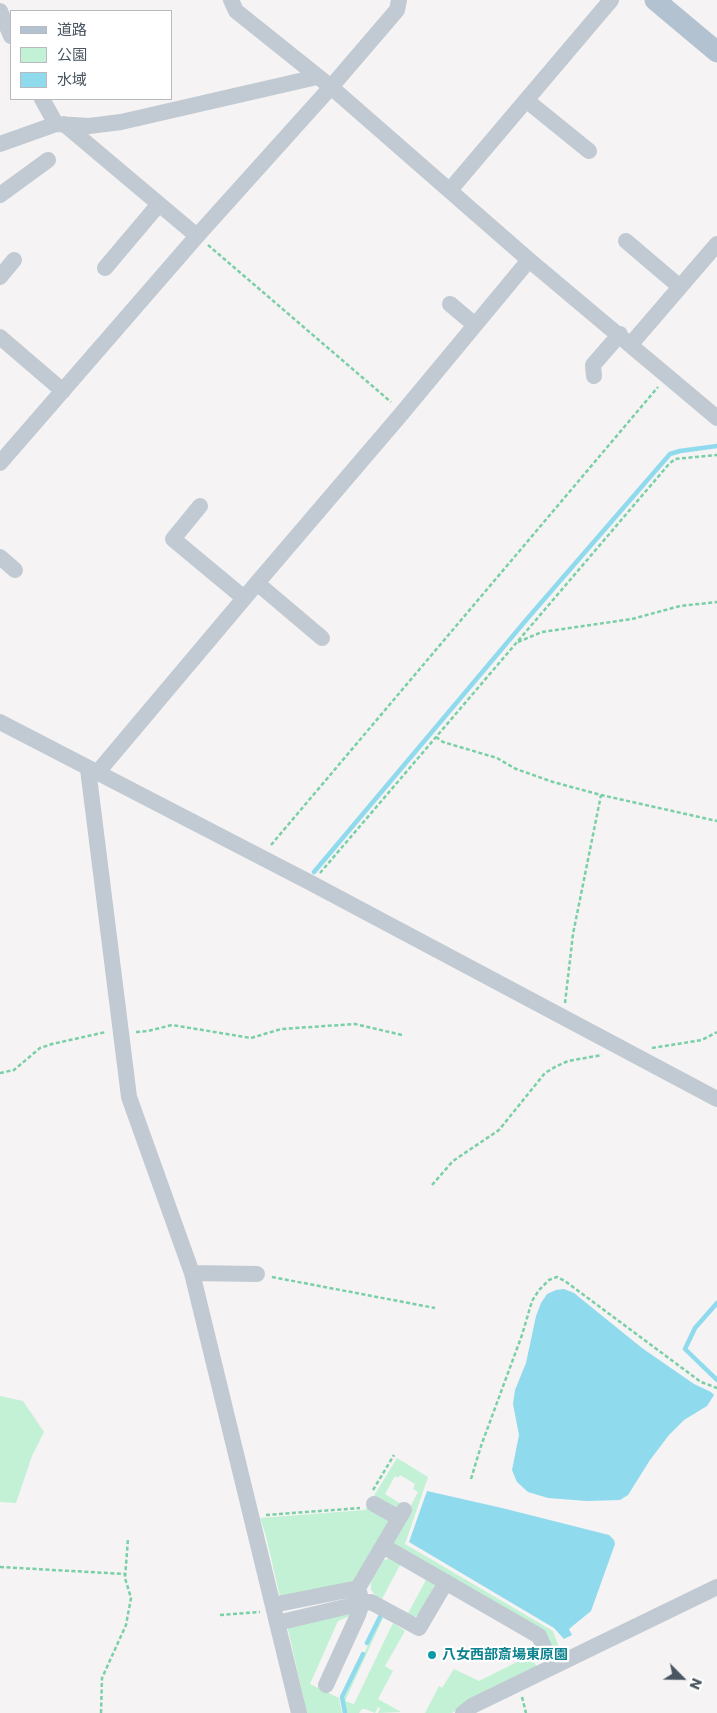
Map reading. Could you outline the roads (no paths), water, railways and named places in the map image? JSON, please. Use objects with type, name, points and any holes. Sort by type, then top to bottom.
[{"type":"main road","points":[[655,0],[717,52]]},
{"type":"street","points":[[231,0],[236,11],[331,87],[529,260],[717,418]]},
{"type":"street","points":[[1,460],[197,236],[331,87],[397,10],[399,0]]},
{"type":"street","points":[[450,190],[611,0]]},
{"type":"street","points":[[0,11],[10,34]]},
{"type":"street","points":[[0,144],[60,124],[90,126],[121,122],[317,77]]},
{"type":"street","points":[[43,100],[60,124],[197,236]]},
{"type":"street","points":[[526,100],[589,151]]},
{"type":"street","points":[[0,195],[48,160]]},
{"type":"street","points":[[105,268],[159,204]]},
{"type":"street","points":[[626,241],[680,287]]},
{"type":"street","points":[[594,376],[593,365],[625,339],[680,287],[717,244]]},
{"type":"street","points":[[0,276],[14,260]]},
{"type":"street","points":[[299,1713],[192,1273],[129,1097],[92,771],[257,583],[403,412],[529,260]]},
{"type":"street","points":[[450,304],[475,325]]},
{"type":"street","points":[[0,337],[63,391]]},
{"type":"street","points":[[200,506],[173,538],[244,598]]},
{"type":"street","points":[[0,557],[15,570]]},
{"type":"street","points":[[257,583],[322,638]]},
{"type":"street","points":[[0,722],[311,883],[717,1099]]},
{"type":"street","points":[[192,1273],[257,1274]]},
{"type":"street","points":[[326,1685],[358,1615],[360,1596],[383,1546],[402,1514],[369,1502]]},
{"type":"street","points":[[383,1546],[540,1636],[546,1652]]},
{"type":"street","points":[[275,1613],[360,1596],[419,1628],[446,1582]]},
{"type":"street","points":[[463,1713],[472,1706],[717,1588]]},
{"type":"water","points":[[564,1289],[574,1293],[642,1348],[694,1384],[714,1395],[707,1406],[684,1420],[669,1435],[650,1460],[628,1495],[620,1500],[587,1501],[548,1498],[528,1492],[517,1482],[512,1470],[519,1435],[513,1404],[515,1390],[526,1363],[536,1316],[547,1294]]},
{"type":"water","points":[[427,1491],[609,1535],[615,1544],[591,1611],[569,1629],[572,1635],[564,1639],[554,1628],[409,1542]]},
{"type":"waterway","points":[[314,872],[527,619],[670,454],[717,446]]},
{"type":"waterway","points":[[717,1303],[695,1328],[685,1349],[717,1380]]},
{"type":"waterway","points":[[367,1643],[381,1615]]},
{"type":"waterway","points":[[345,1713],[342,1697],[363,1654]]},
{"type":"place","name":"八女西部斎場東原園","points":[[432,1655]]}]
